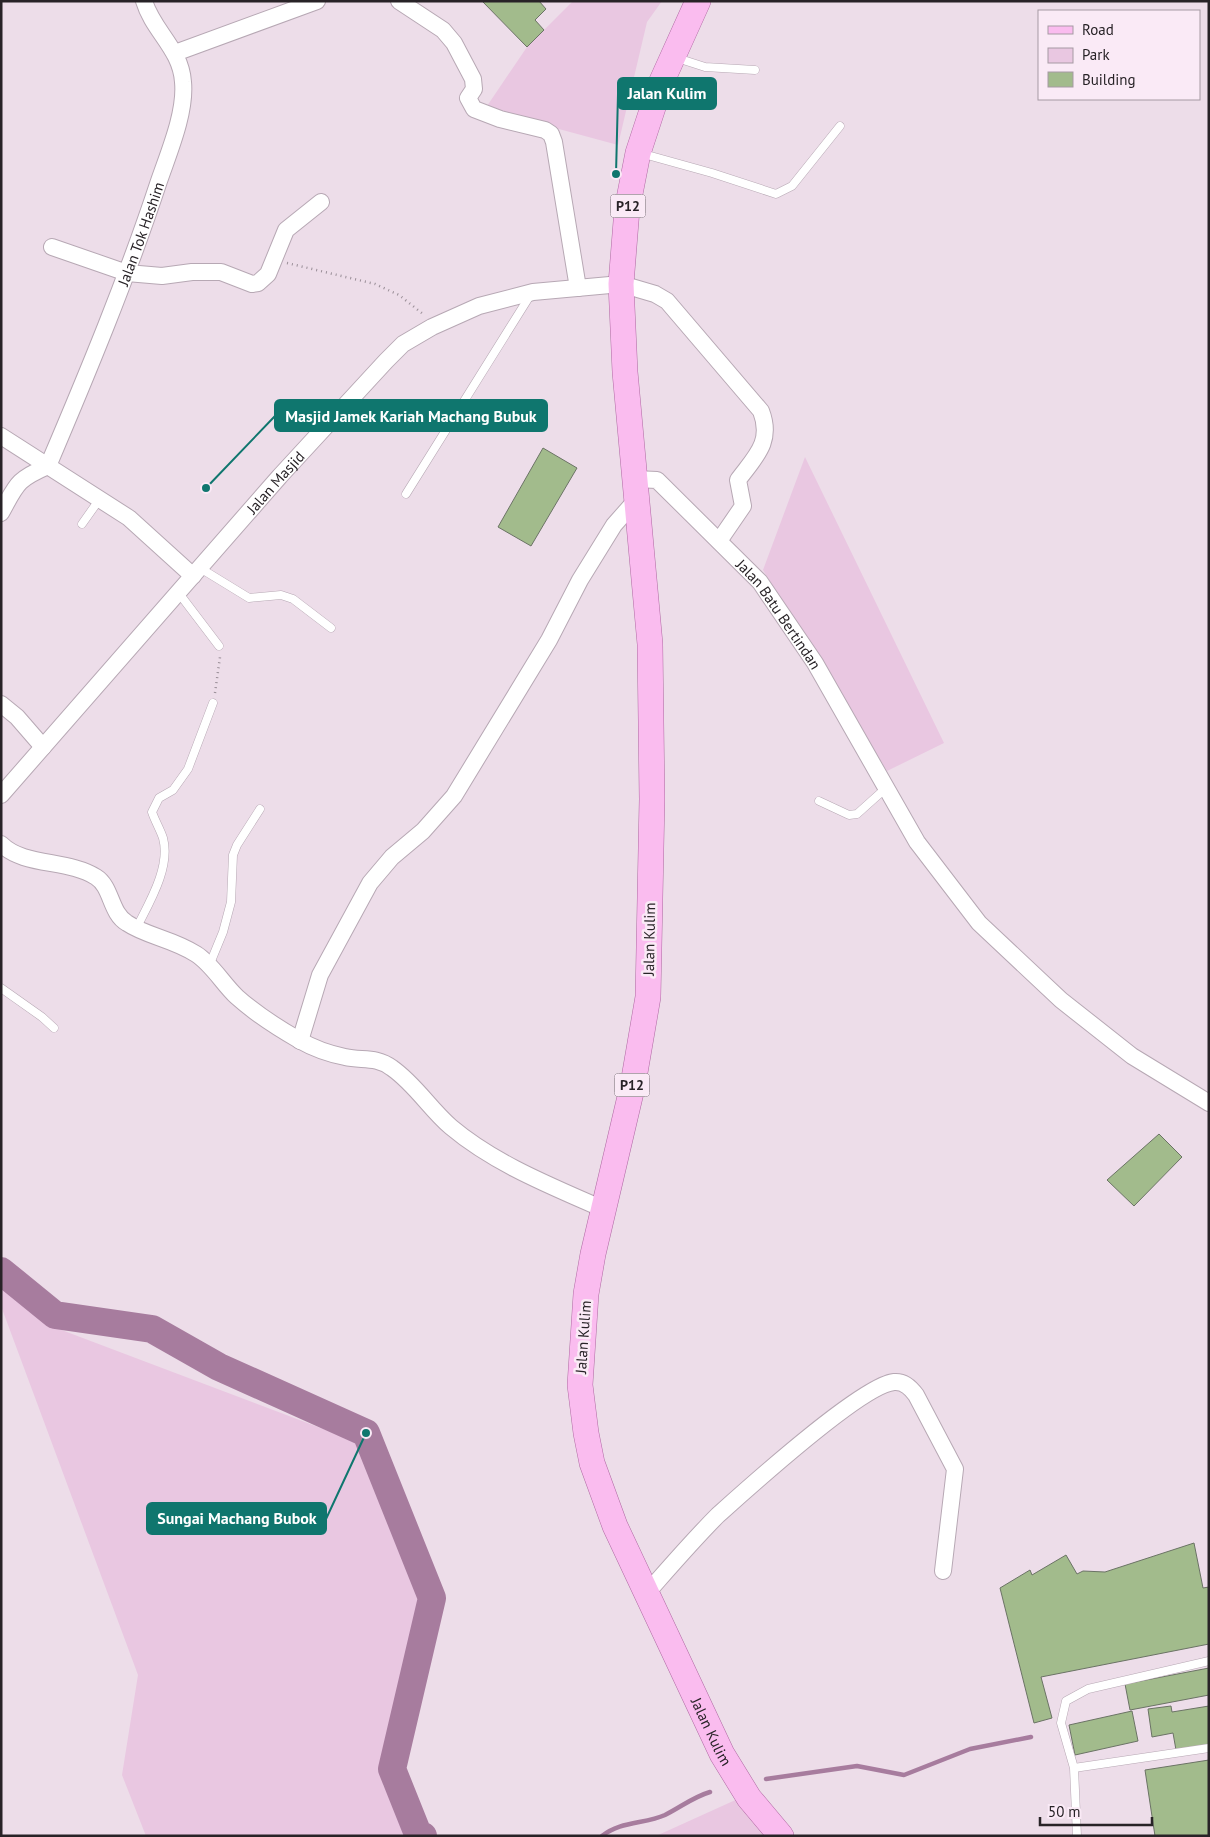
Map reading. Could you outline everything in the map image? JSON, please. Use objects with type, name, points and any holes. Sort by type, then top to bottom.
[{"type":"main road","name":"Jalan Kulim","points":[[698,1],[661,83],[638,153],[627,209],[621,284],[625,372],[650,635],[652,722],[648,997],[633,1084],[586,1294],[580,1385],[592,1463],[615,1526],[722,1754],[749,1798],[781,1836]]},
{"type":"street","name":"Jalan Tok Hashim","points":[[48,466],[127,273],[174,138],[184,82],[176,53],[150,17],[144,1]]},
{"type":"street","points":[[176,53],[317,1]]},
{"type":"street","points":[[399,1],[443,30],[454,43],[473,79],[474,89],[468,98],[474,109],[500,119],[545,130],[550,134],[554,142],[578,288]]},
{"type":"street","points":[[52,247],[127,273],[162,276],[192,272],[221,272],[252,284],[258,283],[268,274],[286,230],[321,202]]},
{"type":"street","points":[[621,284],[654,294],[667,301],[761,411],[766,423],[758,456],[738,480],[743,506],[719,541]]},
{"type":"street","name":"Jalan Masjid","points":[[1,795],[280,476],[403,344],[479,306],[533,292],[621,284]]},
{"type":"street","points":[[1,436],[129,518],[196,572]]},
{"type":"street","points":[[1,513],[16,486],[24,476],[48,466]]},
{"type":"street","name":"Jalan Batu Bertindan","points":[[636,489],[658,480],[760,582],[815,663],[887,786],[917,842],[979,923],[1061,1000],[1132,1056],[1209,1103]]},
{"type":"street","points":[[300,1041],[320,975],[370,883],[392,857],[423,831],[454,796],[549,640],[580,580],[636,489]]},
{"type":"street","points":[[1,704],[17,717],[44,747]]},
{"type":"street","points":[[1,844],[6,849],[25,858],[81,869],[98,878],[120,919],[137,928],[175,941],[198,955],[237,996],[258,1014],[300,1041],[346,1058],[367,1058],[391,1067],[449,1125],[503,1163],[604,1209]]},
{"type":"street","points":[[646,1594],[718,1516],[842,1410],[883,1385],[896,1382],[908,1386],[916,1395],[955,1469],[943,1571]]},
{"type":"lane","points":[[672,57],[704,67],[755,70]]},
{"type":"lane","points":[[638,153],[712,173],[776,194],[792,186],[840,126]]},
{"type":"lane","points":[[406,494],[533,292]]},
{"type":"lane","points":[[82,524],[99,500]]},
{"type":"lane","points":[[196,572],[249,598],[281,595],[292,599],[331,628]]},
{"type":"lane","points":[[178,592],[219,646]]},
{"type":"lane","points":[[137,928],[149,902],[164,859],[163,838],[152,812],[160,798],[173,790],[188,769],[213,703]]},
{"type":"lane","points":[[819,801],[849,815],[856,814],[887,786]]},
{"type":"lane","points":[[209,966],[231,902],[233,855],[237,845],[260,809]]},
{"type":"lane","points":[[1,988],[42,1017],[54,1028]]},
{"type":"lane","points":[[1077,1836],[1074,1768],[1060,1723],[1066,1701],[1088,1689],[1209,1661]]},
{"type":"lane","points":[[1074,1768],[1209,1748]]},
{"type":"path","points":[[274,260],[375,284],[398,295],[436,326]]},
{"type":"path","points":[[213,703],[220,664],[219,646]]},
{"type":"green space","points":[[573,1],[662,1],[647,22],[618,145],[485,109],[527,47]]},
{"type":"green space","points":[[805,457],[944,743],[887,771],[763,570]]},
{"type":"green space","points":[[1,1275],[51,1326],[355,1441],[420,1598],[383,1785],[410,1836],[146,1836],[122,1775],[138,1675],[1,1306]]},
{"type":"green space","points":[[742,1797],[766,1836],[656,1836]]},
{"type":"building","points":[[482,1],[539,1],[546,9],[535,20],[544,30],[527,47]]},
{"type":"building","points":[[543,448],[577,468],[531,546],[498,527]]},
{"type":"building","points":[[1159,1134],[1182,1157],[1134,1206],[1107,1180]]},
{"type":"building","points":[[1194,1543],[1203,1588],[1209,1587],[1209,1644],[1041,1677],[1052,1718],[1034,1723],[1000,1588],[1030,1570],[1032,1575],[1066,1555],[1077,1574],[1083,1571],[1105,1572]]},
{"type":"building","points":[[1209,1668],[1209,1695],[1130,1710],[1125,1684]]},
{"type":"building","points":[[1171,1706],[1172,1712],[1209,1706],[1209,1745],[1176,1750],[1173,1733],[1152,1737],[1148,1709]]},
{"type":"building","points":[[1132,1711],[1138,1741],[1075,1755],[1069,1725]]},
{"type":"building","points":[[1209,1760],[1209,1836],[1155,1836],[1145,1770]]},
{"type":"waterway","points":[[1,1271],[55,1315],[152,1329],[219,1367],[366,1433],[432,1598],[392,1769],[418,1834],[423,1836]]},
{"type":"waterway","points":[[766,1779],[857,1766],[904,1775],[970,1749],[1031,1737]]},
{"type":"waterway","points":[[602,1836],[625,1825],[665,1815],[693,1799],[710,1792]]},
{"type":"place","name":"Jalan Kulim","points":[[616,174]]},
{"type":"place","name":"Masjid Jamek Kariah Machang Bubuk","points":[[206,488]]},
{"type":"place","name":"Sungai Machang Bubok","points":[[366,1433]]}]
